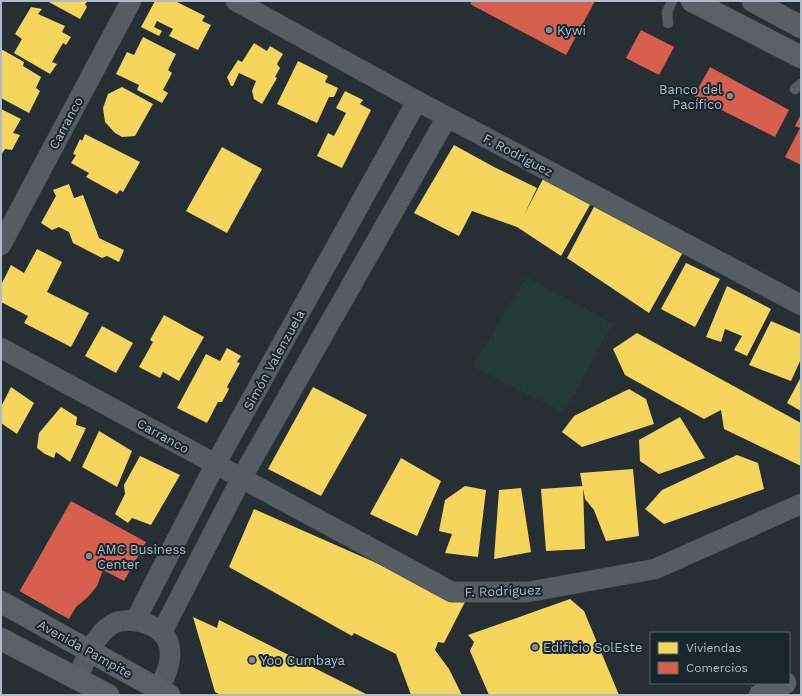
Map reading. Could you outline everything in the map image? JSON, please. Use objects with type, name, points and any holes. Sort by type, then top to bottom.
[{"type":"main road","points":[[752,1],[801,27]]},
{"type":"street","name":"Carranco","points":[[1,245],[131,1]]},
{"type":"street","name":"F. Rodríguez","points":[[236,1],[417,101],[801,305]]},
{"type":"street","points":[[692,1],[801,57]]},
{"type":"street","name":"Simón Valenzuela","points":[[135,621],[215,465],[417,101]]},
{"type":"street","points":[[162,632],[241,479],[447,117]]},
{"type":"street","points":[[355,214],[377,241]]},
{"type":"street","name":"Carranco","points":[[1,348],[241,479]]},
{"type":"street","points":[[279,350],[299,376]]},
{"type":"street","name":"F. Rodríguez","points":[[241,479],[452,592],[528,592],[655,569],[801,504]]},
{"type":"street","name":"Avenida Pampite","points":[[1,602],[90,651],[161,693]]},
{"type":"street","points":[[77,679],[90,651],[102,634],[111,625],[122,620],[135,621],[150,624],[162,632],[170,646],[171,661],[161,693]]},
{"type":"street","points":[[1,639],[108,695]]},
{"type":"street","points":[[790,680],[801,675]]},
{"type":"street","points":[[760,695],[783,684]]},
{"type":"lane","points":[[668,23],[667,12],[672,1]]},
{"type":"green space","points":[[527,277],[613,324],[563,413],[472,366]]},
{"type":"building: Viviendas","points":[[47,1],[88,1],[85,4],[87,7],[80,19]]},
{"type":"building: Viviendas","points":[[155,1],[175,1],[205,16],[202,21],[211,25],[198,50],[169,36],[173,29],[157,21],[154,27],[162,31],[159,36],[141,27]]},
{"type":"building: Viviendas","points":[[31,7],[42,9],[38,14],[65,26],[62,32],[71,37],[66,45],[63,43],[52,62],[57,64],[50,74],[14,53],[22,39],[15,34]]},
{"type":"building: Viviendas","points":[[143,37],[176,54],[168,70],[172,73],[163,90],[168,93],[162,103],[137,90],[139,85],[116,74],[127,52],[134,55]]},
{"type":"building: Viviendas","points":[[254,43],[267,51],[270,46],[283,54],[277,64],[280,68],[275,77],[277,78],[262,104],[254,99],[252,91],[256,81],[239,73],[233,86],[231,86],[227,77],[238,60],[242,62]]},
{"type":"building: Viviendas","points":[[1,49],[24,62],[23,66],[41,77],[36,88],[40,91],[29,113],[1,98]]},
{"type":"building: Viviendas","points":[[298,61],[328,76],[325,82],[338,88],[334,97],[329,97],[317,123],[277,104]]},
{"type":"building: Viviendas","points":[[122,87],[153,104],[135,136],[122,137],[115,133],[105,122],[103,108],[108,94]]},
{"type":"building: Viviendas","points":[[345,91],[363,100],[360,104],[371,110],[342,168],[317,156],[328,133],[334,136],[346,113],[336,108]]},
{"type":"building: Viviendas","points":[[1,109],[21,119],[13,133],[20,135],[12,150],[5,149],[1,155]]},
{"type":"building: Viviendas","points":[[85,134],[140,162],[123,192],[120,190],[117,194],[86,177],[89,173],[71,163],[76,155],[73,154],[80,139],[82,141]]},
{"type":"building: Viviendas","points":[[454,145],[537,188],[524,215],[543,179],[591,203],[561,256],[517,227],[472,211],[459,236],[414,213]]},
{"type":"building: Viviendas","points":[[222,147],[262,169],[227,233],[186,211]]},
{"type":"building: Viviendas","points":[[69,184],[74,198],[83,195],[99,238],[124,250],[119,262],[107,256],[102,258],[73,243],[69,232],[59,227],[52,230],[41,223],[56,196],[53,190]]},
{"type":"building: Viviendas","points":[[596,203],[683,252],[649,313],[567,258]]},
{"type":"building: Viviendas","points":[[37,249],[62,262],[47,292],[89,313],[71,347],[24,323],[28,316],[1,302],[1,285],[11,265],[24,273]]},
{"type":"building: Viviendas","points":[[686,263],[720,279],[695,327],[661,309]]},
{"type":"building: Viviendas","points":[[727,286],[771,309],[747,356],[734,350],[742,336],[725,329],[721,342],[706,337]]},
{"type":"building: Viviendas","points":[[164,315],[204,337],[179,381],[163,372],[160,378],[139,367],[153,342],[150,340]]},
{"type":"building: Viviendas","points":[[771,321],[801,334],[801,359],[791,381],[749,365]]},
{"type":"building: Viviendas","points":[[102,326],[133,343],[116,373],[85,356]]},
{"type":"building: Viviendas","points":[[637,333],[801,423],[801,466],[724,429],[721,410],[704,419],[625,375],[613,349]]},
{"type":"building: Viviendas","points":[[227,348],[241,356],[237,362],[240,363],[227,387],[229,389],[222,402],[218,402],[207,423],[177,408],[206,354],[220,361]]},
{"type":"building: Viviendas","points":[[801,377],[801,411],[787,403]]},
{"type":"building: Viviendas","points":[[11,387],[34,403],[17,434],[1,423],[1,407]]},
{"type":"building: Viviendas","points":[[313,387],[367,415],[321,496],[268,469]]},
{"type":"building: Viviendas","points":[[629,389],[646,399],[654,424],[582,447],[562,432],[574,416]]},
{"type":"building: Viviendas","points":[[61,407],[77,417],[76,425],[86,428],[70,462],[56,452],[54,458],[37,448],[39,433]]},
{"type":"building: Viviendas","points":[[680,417],[705,458],[659,474],[640,461],[639,440]]},
{"type":"building: Viviendas","points":[[99,431],[132,451],[117,487],[82,467]]},
{"type":"building: Viviendas","points":[[737,455],[758,463],[764,489],[664,524],[645,509],[662,490]]},
{"type":"building: Viviendas","points":[[140,456],[180,475],[151,525],[132,518],[128,523],[115,514],[125,494],[124,485]]},
{"type":"building: Viviendas","points":[[401,458],[441,481],[417,536],[370,514]]},
{"type":"building: Viviendas","points":[[633,469],[639,536],[606,541],[594,510],[585,499],[580,473]]},
{"type":"building: Viviendas","points":[[465,486],[486,490],[478,557],[445,553],[452,534],[439,531],[445,500]]},
{"type":"building: Viviendas","points":[[583,486],[585,549],[546,551],[541,489]]},
{"type":"building: Viviendas","points":[[521,488],[531,552],[494,559],[499,490]]},
{"type":"building: Viviendas","points":[[254,509],[465,602],[444,643],[438,642],[435,650],[449,669],[462,695],[411,695],[396,654],[354,633],[352,636],[229,567]]},
{"type":"building: Viviendas","points":[[60,522],[103,547],[62,615],[20,591]]},
{"type":"building: Viviendas","name":"Edificio SolEste","points":[[570,599],[584,611],[619,695],[489,695],[470,651],[474,642],[468,635]]},
{"type":"building: Viviendas","name":"Yoo Cumbaya","points":[[193,617],[217,628],[219,620],[368,695],[221,695],[215,692]]},
{"type":"building: Comercios","name":"Kywi","points":[[472,1],[595,1],[566,55],[470,4]]},
{"type":"building: Comercios","points":[[641,30],[674,47],[659,75],[626,58]]},
{"type":"building: Comercios","points":[[710,67],[789,110],[775,137],[694,96]]},
{"type":"building: Comercios","points":[[801,114],[801,165],[785,157],[800,128],[795,126]]},
{"type":"building: Comercios","name":"AMC Business Center","points":[[71,501],[146,542],[124,581],[103,570],[97,586],[88,597],[76,607],[69,619],[20,591]]},
{"type":"place","name":"Kywi","points":[[549,30]]},
{"type":"place","name":"Banco del Pacífico","points":[[730,96]]},
{"type":"place","name":"AMC Business Center","points":[[89,556]]},
{"type":"place","name":"Edificio SolEste","points":[[535,647]]},
{"type":"place","name":"Yoo Cumbaya","points":[[252,660]]}]
